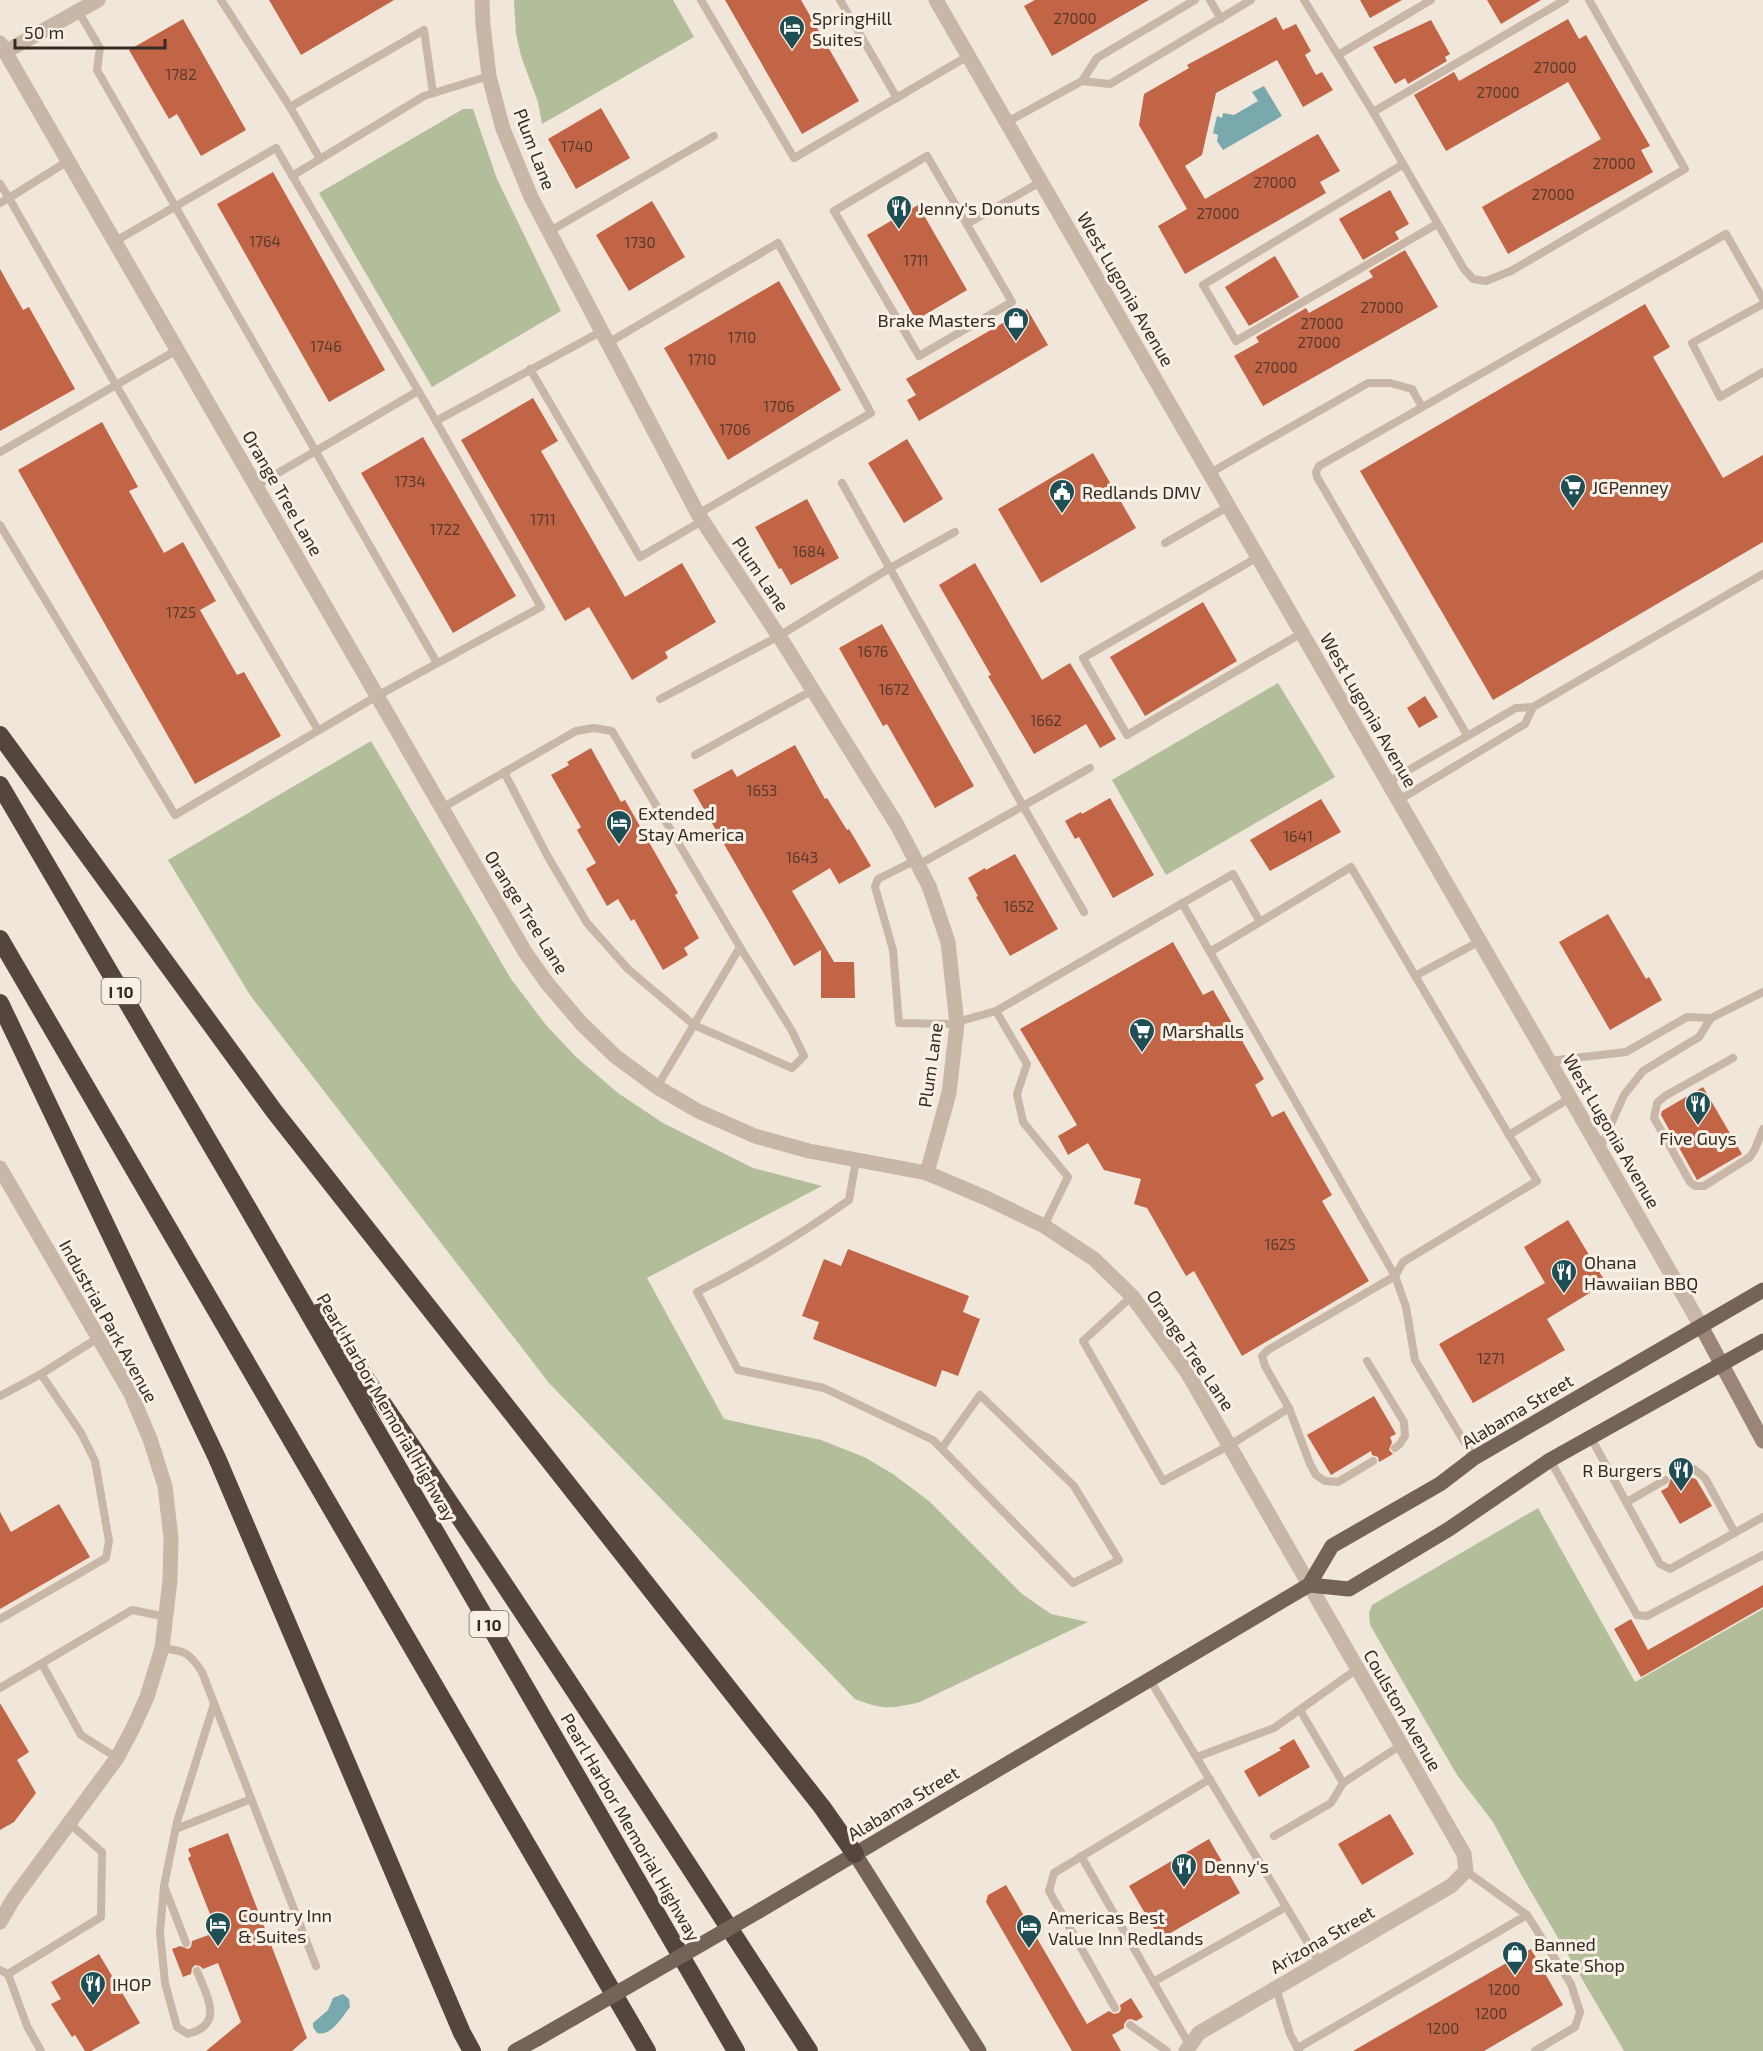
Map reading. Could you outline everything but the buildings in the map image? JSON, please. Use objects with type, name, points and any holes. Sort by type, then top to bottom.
[{"type":"highway","points":[[0,735],[274,1112],[814,1797],[855,1854]]},
{"type":"highway","name":"Pearl Harbor Memorial Highway","points":[[0,785],[736,2051]]},
{"type":"highway","points":[[0,939],[644,2048]]},
{"type":"highway","points":[[0,1003],[217,1458],[340,1751],[462,2033],[472,2051]]},
{"type":"highway","points":[[242,1198],[400,1428],[648,1802],[809,2051]]},
{"type":"main road","name":"Alabama Street","points":[[515,2051],[759,1911],[1309,1585],[1332,1546],[1440,1484],[1474,1458],[1763,1290]]},
{"type":"main road","name":"West Lugonia Avenue","points":[[1701,1326],[1763,1441]]},
{"type":"main road","points":[[1309,1585],[1348,1589],[1449,1529],[1550,1460],[1590,1436],[1763,1341]]},
{"type":"main road","points":[[855,1854],[979,2051]]},
{"type":"street","points":[[3,47],[98,0]]},
{"type":"street","name":"Plum Lane","points":[[482,0],[489,76],[503,129],[531,197],[700,518],[813,690],[897,825],[929,885],[948,942],[957,1023],[949,1093],[927,1173]]},
{"type":"street","name":"West Lugonia Avenue","points":[[936,0],[1701,1326]]},
{"type":"street","name":"Orange Tree Lane","points":[[3,47],[525,952],[547,983],[581,1023],[615,1056],[657,1087],[698,1111],[755,1136],[809,1152],[927,1173],[1044,1226],[1094,1259],[1132,1296],[1187,1371],[1309,1585]]},
{"type":"street","name":"Industrial Park Avenue","points":[[0,1168],[131,1394],[150,1439],[165,1486],[171,1538],[167,1617],[162,1648],[147,1697],[117,1758],[69,1823],[5,1902],[0,1922]]},
{"type":"street","name":"Coulston Avenue","points":[[1309,1585],[1464,1854],[1466,1871]]},
{"type":"street","name":"Arizona Street","points":[[1188,2048],[1199,2033],[1451,1886],[1466,1871]]},
{"type":"lane","points":[[221,0],[290,107],[320,159]]},
{"type":"lane","points":[[701,0],[794,158],[968,56]]},
{"type":"lane","points":[[840,0],[897,98]]},
{"type":"lane","points":[[1006,122],[1082,81],[1096,58],[1195,0]]},
{"type":"lane","points":[[1210,0],[1221,19]]},
{"type":"lane","points":[[1082,81],[1110,84],[1251,0]]},
{"type":"lane","points":[[1304,0],[1373,112],[1464,269],[1473,279],[1486,281],[1511,271],[1685,169],[1588,0]]},
{"type":"lane","points":[[1338,55],[1431,0]]},
{"type":"lane","points":[[1373,112],[1565,0]]},
{"type":"lane","points":[[78,11],[100,48],[97,70],[438,663]]},
{"type":"lane","points":[[290,107],[424,30],[433,93]]},
{"type":"lane","points":[[292,176],[424,96],[489,76]]},
{"type":"lane","points":[[550,231],[714,136]]},
{"type":"lane","points":[[0,525],[175,815],[377,696],[541,607],[436,420],[276,148],[114,242]]},
{"type":"lane","points":[[927,156],[967,224],[1012,302],[920,356],[834,210],[927,156]]},
{"type":"lane","points":[[0,203],[68,161]]},
{"type":"lane","points":[[1402,165],[1203,285],[1236,341],[1437,224]]},
{"type":"lane","points":[[967,224],[1042,181]]},
{"type":"lane","points":[[0,184],[318,730]]},
{"type":"lane","points":[[1467,735],[1317,477],[1316,472],[1319,466],[1726,234],[1763,299]]},
{"type":"lane","points":[[436,420],[530,369],[605,337],[778,243],[871,413],[700,518],[640,558],[530,369]]},
{"type":"lane","points":[[1763,304],[1692,343],[1720,397],[1763,372]]},
{"type":"lane","points":[[0,452],[177,350]]},
{"type":"lane","points":[[1210,473],[1368,383],[1390,383],[1412,389],[1422,407]]},
{"type":"lane","points":[[256,486],[418,391]]},
{"type":"lane","points":[[842,483],[1084,912]]},
{"type":"lane","points":[[1165,543],[1228,506]]},
{"type":"lane","points":[[660,699],[779,636],[891,568],[956,532]]},
{"type":"lane","points":[[1258,557],[1083,658],[1088,668],[1128,735],[1302,633]]},
{"type":"lane","points":[[1388,782],[1516,708],[1533,707],[1763,574]]},
{"type":"lane","points":[[695,755],[813,690]]},
{"type":"lane","points":[[1399,800],[1525,724],[1533,707]]},
{"type":"lane","points":[[442,808],[504,772],[576,731],[594,728],[612,731],[792,1031],[804,1056],[792,1068],[694,1025],[628,969],[587,923],[548,857],[504,772]]},
{"type":"lane","points":[[1090,768],[917,862],[878,879],[875,887],[893,950],[899,1023],[957,1023],[996,1011],[1233,874],[1260,921]]},
{"type":"lane","points":[[1210,952],[1351,867],[1537,1181],[1403,1262],[1395,1276],[1268,1350],[1262,1356],[1265,1366],[1289,1408],[1316,1475],[1325,1481],[1338,1482],[1373,1461]]},
{"type":"lane","points":[[1182,903],[1395,1276],[1406,1306],[1415,1360],[1474,1458]]},
{"type":"lane","points":[[1415,976],[1480,941]]},
{"type":"lane","points":[[657,1087],[740,947]]},
{"type":"lane","points":[[1549,1060],[1626,1052],[1687,1017],[1711,1018],[1763,992]]},
{"type":"lane","points":[[996,1011],[1027,1064],[1017,1094],[1023,1122],[1068,1177],[1044,1226]]},
{"type":"lane","points":[[1600,1149],[1624,1095],[1635,1079],[1643,1071],[1699,1037],[1711,1018]]},
{"type":"lane","points":[[1733,1058],[1665,1096],[1657,1103],[1654,1118],[1690,1182],[1699,1186],[1704,1186],[1750,1157],[1763,1129]]},
{"type":"lane","points":[[1509,1135],[1570,1098]]},
{"type":"lane","points":[[856,1160],[849,1200],[752,1264],[697,1292],[738,1370],[824,1388],[933,1440],[1072,1583],[1119,1560],[1074,1486],[980,1395],[942,1448]]},
{"type":"lane","points":[[1132,1296],[1083,1341],[1163,1481],[1230,1445],[1289,1408]]},
{"type":"lane","points":[[0,1396],[41,1374],[98,1338]]},
{"type":"lane","points":[[1367,1361],[1404,1422],[1406,1437],[1395,1448]]},
{"type":"lane","points":[[0,1619],[105,1558],[109,1541],[95,1461],[81,1433],[41,1374]]},
{"type":"lane","points":[[1590,1436],[1660,1564],[1670,1569],[1763,1517]]},
{"type":"lane","points":[[1550,1460],[1637,1615],[1647,1616],[1763,1555]]},
{"type":"lane","points":[[1676,1474],[1687,1468],[1701,1473],[1735,1533]]},
{"type":"lane","points":[[1627,1502],[1665,1480]]},
{"type":"lane","points":[[0,1688],[132,1610],[167,1617]]},
{"type":"lane","points":[[162,1648],[182,1650],[192,1657],[202,1672],[316,1966]]},
{"type":"lane","points":[[42,1664],[81,1735],[117,1758]]},
{"type":"lane","points":[[1197,1757],[1274,1728],[1357,1669]]},
{"type":"lane","points":[[1150,1680],[1320,1963]]},
{"type":"lane","points":[[197,1971],[212,2012],[208,2023],[198,2032],[188,2034],[177,2027],[165,1983],[160,1932],[164,1886],[176,1829],[214,1704]]},
{"type":"lane","points":[[1300,1710],[1343,1783]]},
{"type":"lane","points":[[1274,1836],[1331,1803],[1343,1783],[1401,1745]]},
{"type":"lane","points":[[1115,2008],[1049,1891],[1054,1873],[1209,1779]]},
{"type":"lane","points":[[176,1829],[251,1799]]},
{"type":"lane","points":[[42,2051],[27,2026],[4,1972],[100,1917],[102,1851],[69,1823]]},
{"type":"lane","points":[[1081,1856],[1188,2048]]},
{"type":"lane","points":[[1466,1871],[1527,1915],[1571,1984],[1580,2012],[1575,2027],[1535,2051]]},
{"type":"lane","points":[[164,1886],[186,1943]]},
{"type":"lane","points":[[1153,1982],[1286,1907]]},
{"type":"lane","points":[[1276,1988],[1290,2034],[1299,2050],[1527,1915]]},
{"type":"lane","points":[[1130,2025],[1167,2051]]},
{"type":"green space","points":[[514,0],[673,0],[694,37],[542,124],[538,102],[521,56],[516,34]]},
{"type":"green space","points":[[463,109],[473,109],[497,179],[561,311],[432,387],[319,193]]},
{"type":"green space","points":[[1278,683],[1335,777],[1166,875],[1112,780]]},
{"type":"green space","points":[[371,741],[511,979],[546,1025],[576,1057],[618,1093],[663,1123],[753,1168],[822,1186],[647,1278],[724,1419],[821,1440],[864,1457],[893,1474],[929,1501],[1022,1594],[1051,1614],[1088,1622],[920,1702],[887,1707],[855,1699],[549,1383],[250,995],[168,860]]},
{"type":"green space","points":[[1538,1508],[1635,1682],[1763,1609],[1763,2051],[1624,2051],[1493,1822],[1457,1775],[1370,1625],[1369,1613],[1372,1605]]},
{"type":"water","points":[[1264,86],[1282,116],[1223,150],[1217,141],[1218,135],[1213,133],[1217,116],[1222,118],[1223,113],[1234,115],[1258,101],[1252,92]]},
{"type":"water","points":[[343,1994],[349,1999],[350,2007],[331,2029],[317,2033],[313,2023],[328,2010],[333,1998]]},
{"type":"place","name":"SpringHill Suites","points":[[792,51]]},
{"type":"place","name":"Jenny's Donuts","points":[[899,231]]},
{"type":"place","name":"Brake Masters","points":[[1016,343]]},
{"type":"place","name":"JCPenney","points":[[1573,510]]},
{"type":"place","name":"Redlands DMV","points":[[1062,515]]},
{"type":"place","name":"Extended Stay America","points":[[619,846]]},
{"type":"place","name":"Marshalls","points":[[1142,1054]]},
{"type":"place","name":"Five Guys","points":[[1698,1127]]},
{"type":"place","name":"Ohana Hawaiian BBQ","points":[[1564,1295]]},
{"type":"place","name":"R Burgers","points":[[1681,1493]]},
{"type":"place","name":"Denny's","points":[[1184,1889]]},
{"type":"place","name":"Country Inn & Suites","points":[[218,1948]]},
{"type":"place","name":"Americas Best Value Inn Redlands","points":[[1029,1950]]},
{"type":"place","name":"Banned Skate Shop","points":[[1515,1977]]},
{"type":"place","name":"IHOP","points":[[93,2007]]}]
